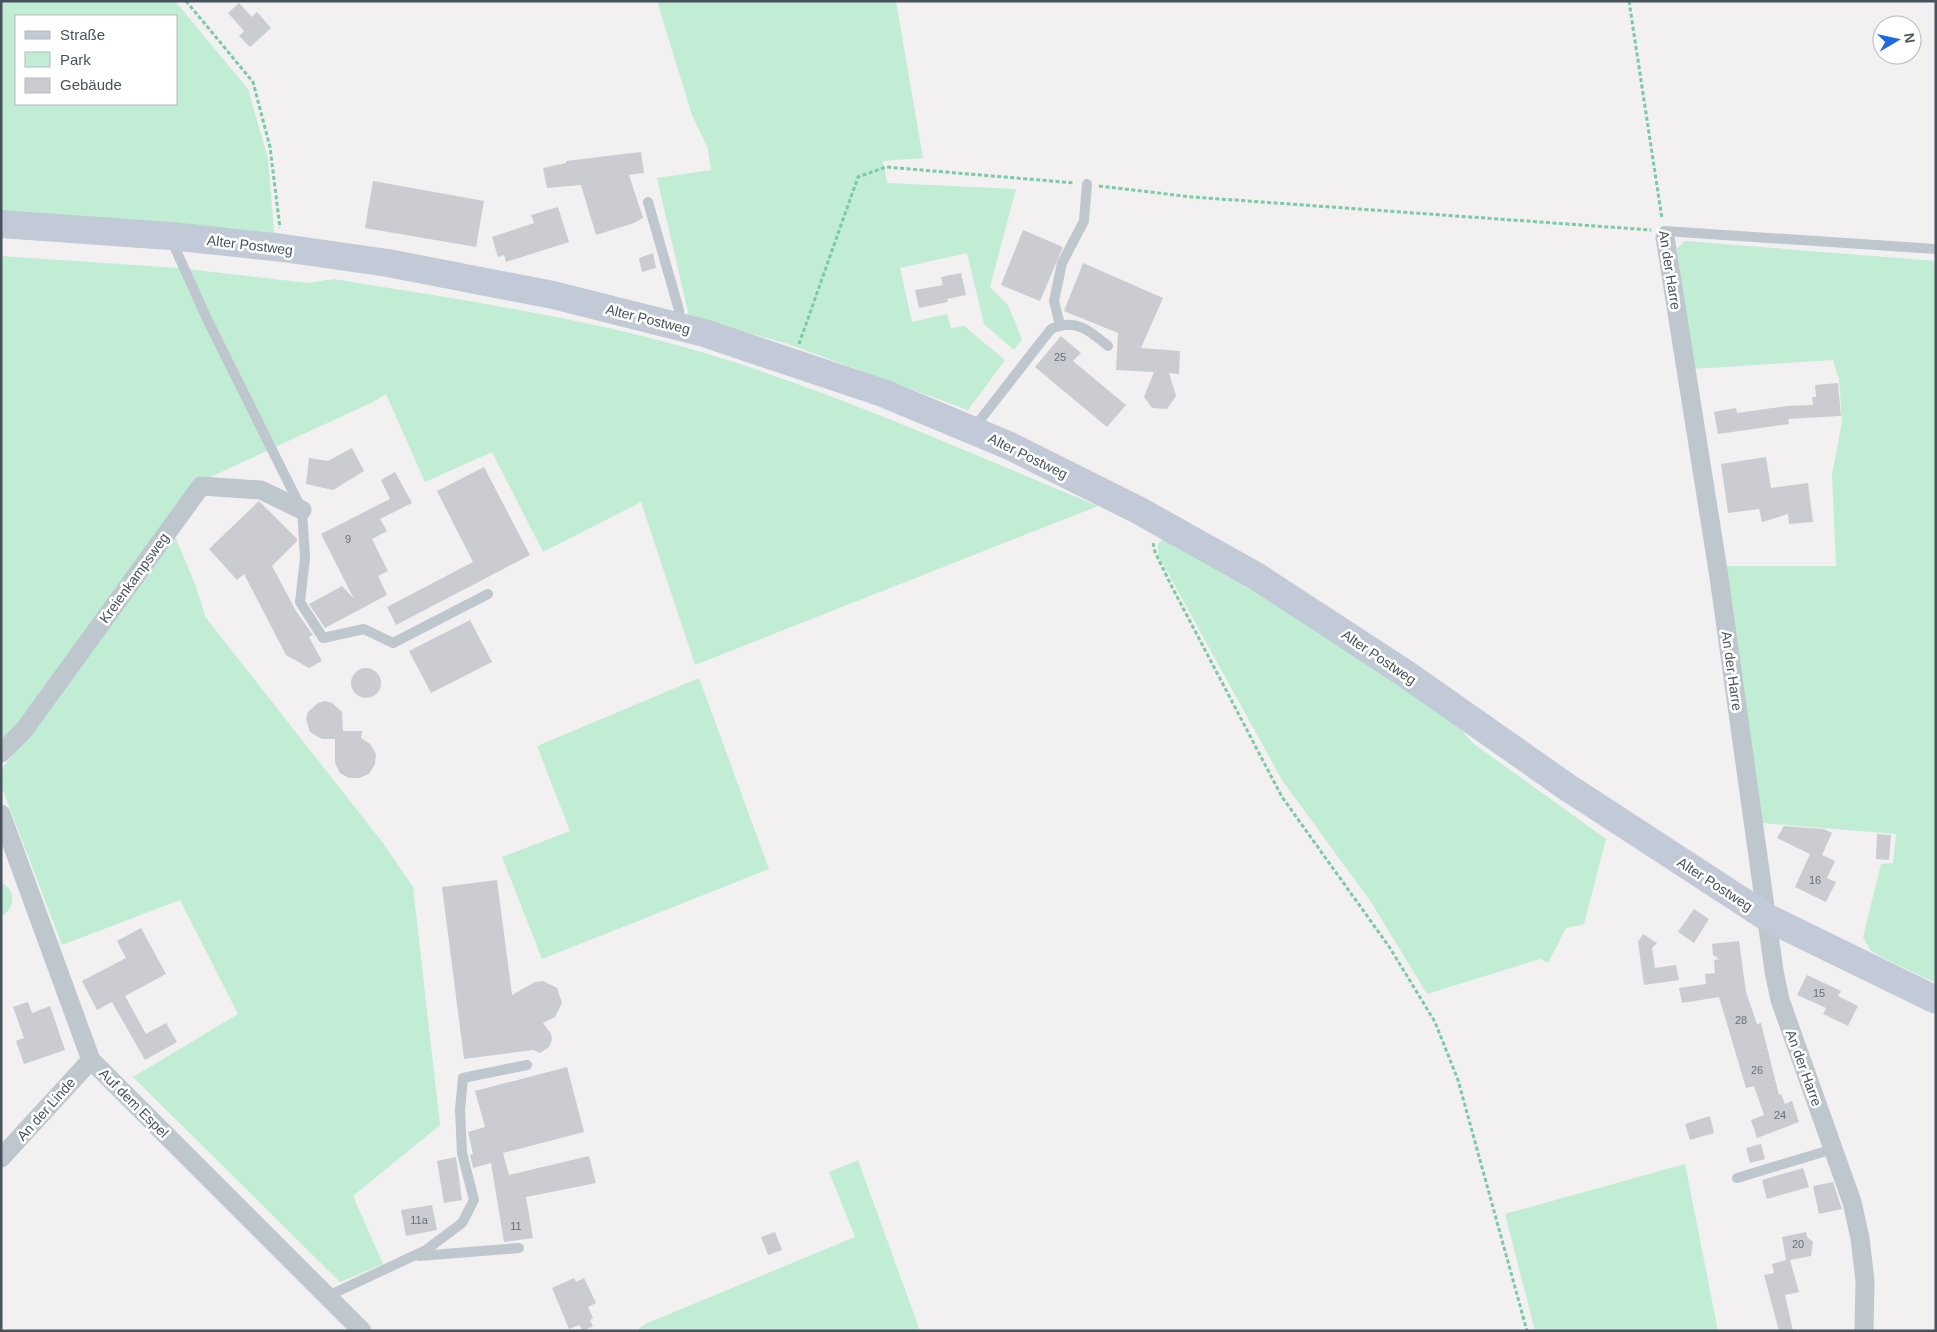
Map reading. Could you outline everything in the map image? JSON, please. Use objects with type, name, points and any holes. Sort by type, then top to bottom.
[{"type":"main road","name":"Alter Postweg","points":[[1,224],[170,236],[282,248],[388,263],[553,296],[679,327],[792,361],[883,393],[1010,446],[1152,518],[1264,581],[1406,674],[1567,787],[1768,918],[1936,1000]]},
{"type":"street","name":"An der Harre","points":[[1664,234],[1719,577],[1780,1000],[1852,1202],[1860,1238],[1865,1281],[1864,1331]]},
{"type":"street","name":"Kreienkampsweg","points":[[1,754],[24,730],[201,486],[261,490],[302,510]]},
{"type":"street","name":"Auf dem Espel","points":[[1,814],[91,1060],[362,1331]]},
{"type":"street","name":"An der Linde","points":[[1,1158],[91,1060]]},
{"type":"lane","points":[[1060,325],[1054,301],[1062,263],[1084,221],[1087,184]]},
{"type":"lane","points":[[648,202],[679,310],[679,327]]},
{"type":"lane","points":[[1664,234],[1936,249]]},
{"type":"lane","points":[[170,236],[207,319],[302,510],[305,558],[300,602],[323,638],[364,629],[393,643],[488,594]]},
{"type":"lane","points":[[972,430],[1051,329],[1060,325],[1085,327],[1108,346]]},
{"type":"lane","points":[[328,1296],[426,1250],[462,1224],[474,1200],[462,1153],[460,1110],[463,1078],[527,1066]]},
{"type":"lane","points":[[1736,1178],[1833,1149]]},
{"type":"lane","points":[[413,1256],[519,1248]]},
{"type":"path","points":[[186,1],[252,82],[270,147],[282,248]]},
{"type":"path","name":"An der Harre","points":[[1629,1],[1664,234]]},
{"type":"path","points":[[792,361],[858,177],[886,167],[1026,177],[1192,197],[1664,234]]},
{"type":"path","points":[[1152,518],[1155,552],[1267,771],[1282,797],[1390,948],[1435,1022],[1458,1080],[1527,1331]]},
{"type":"green space","points":[[1,1],[175,1],[248,89],[268,159],[275,243],[1,216]]},
{"type":"green space","points":[[657,1],[896,1],[923,158],[883,161],[887,183],[1016,189],[990,287],[1008,305],[1022,339],[1014,350],[984,324],[967,253],[900,268],[912,322],[947,314],[951,328],[964,326],[1005,360],[968,410],[788,344],[689,316],[657,178],[711,170],[708,149],[692,115]]},
{"type":"green space","points":[[1685,241],[1936,261],[1936,983],[1881,957],[1870,950],[1863,937],[1881,864],[1893,863],[1896,834],[1763,823],[1723,566],[1836,566],[1832,475],[1842,421],[1839,380],[1833,360],[1692,369],[1677,248]]},
{"type":"green space","points":[[1,256],[179,268],[308,283],[334,279],[523,310],[616,330],[662,341],[758,370],[856,406],[1098,506],[695,665],[641,502],[543,552],[492,452],[425,482],[386,394],[373,402],[195,484],[146,553],[1,745]]},
{"type":"green space","points":[[174,534],[195,584],[206,618],[383,843],[413,887],[440,1125],[353,1196],[383,1264],[340,1282],[133,1077],[238,1014],[180,900],[62,945],[2,788],[1,775],[4,766]]},
{"type":"green space","points":[[1172,536],[1453,721],[1474,744],[1606,839],[1584,924],[1566,928],[1548,963],[1540,959],[1427,994],[1371,902],[1282,780],[1158,555],[1158,544],[1164,538]]},
{"type":"green space","points":[[699,678],[769,869],[542,959],[502,857],[570,831],[537,746]]},
{"type":"green space","points":[[1,882],[6,885],[12,894],[12,904],[1,917]]},
{"type":"green space","points":[[858,1160],[920,1331],[636,1331],[645,1324],[855,1237],[829,1172]]},
{"type":"green space","points":[[1685,1164],[1718,1331],[1535,1331],[1505,1214]]},
{"type":"building","points":[[239,3],[252,17],[257,12],[271,28],[250,47],[239,36],[244,31],[228,13]]},
{"type":"building","points":[[641,152],[644,173],[629,175],[643,218],[634,223],[596,235],[581,185],[547,188],[543,168],[566,163],[566,161]]},
{"type":"building","points":[[373,181],[484,201],[476,247],[365,228]]},
{"type":"building","points":[[558,207],[569,242],[506,262],[504,255],[498,257],[492,237],[534,223],[531,215]]},
{"type":"building","points":[[1023,230],[1063,247],[1040,301],[1001,285]]},
{"type":"building","points":[[653,253],[656,268],[642,272],[639,258]]},
{"type":"building","points":[[1083,263],[1163,298],[1141,348],[1180,351],[1179,374],[1169,373],[1176,396],[1167,409],[1152,408],[1144,397],[1154,372],[1116,370],[1118,333],[1064,311]]},
{"type":"building","points":[[961,273],[966,295],[947,299],[948,302],[919,308],[915,290],[943,285],[941,277]]},
{"type":"building","points":[[1061,336],[1081,353],[1073,361],[1126,405],[1107,427],[1035,367]]},
{"type":"building","points":[[1838,383],[1841,416],[1788,419],[1789,424],[1718,434],[1714,412],[1736,408],[1737,413],[1787,406],[1813,405],[1812,397],[1816,397],[1815,385]]},
{"type":"building","points":[[352,448],[364,471],[333,490],[306,484],[309,458],[328,461]]},
{"type":"building","points":[[1766,457],[1771,488],[1808,483],[1813,522],[1789,524],[1788,514],[1762,522],[1759,509],[1728,513],[1721,464]]},
{"type":"building","points":[[484,467],[530,555],[396,625],[387,607],[473,562],[437,491]]},
{"type":"building","points":[[395,472],[412,503],[380,519],[387,531],[372,539],[388,571],[378,576],[387,595],[325,628],[309,604],[342,586],[354,599],[321,534],[390,499],[381,480]]},
{"type":"building","points":[[259,501],[297,539],[272,566],[296,611],[313,635],[309,637],[322,661],[309,668],[286,655],[244,574],[237,580],[209,549]]},
{"type":"building","points":[[470,620],[492,662],[431,693],[409,651]]},
{"type":"building","points":[[366,668],[372,669],[380,677],[380,689],[372,697],[366,698],[360,697],[352,689],[351,683],[352,677],[360,669]]},
{"type":"building","points":[[325,701],[332,703],[342,712],[343,731],[362,731],[361,738],[370,744],[376,754],[375,764],[369,774],[359,778],[349,778],[340,773],[335,763],[335,739],[322,739],[310,732],[306,719],[308,712],[318,703]]},
{"type":"building","points":[[1784,826],[1824,829],[1832,833],[1822,855],[1835,861],[1827,878],[1836,882],[1826,902],[1795,887],[1810,854],[1777,838]]},
{"type":"building","points":[[1877,834],[1891,835],[1889,860],[1876,859]]},
{"type":"building","points":[[497,880],[512,995],[535,982],[543,981],[557,988],[562,1003],[555,1017],[543,1023],[551,1034],[552,1040],[549,1047],[540,1053],[533,1050],[464,1059],[442,887]]},
{"type":"building","points":[[1694,909],[1709,919],[1694,943],[1678,932]]},
{"type":"building","points":[[141,928],[166,974],[125,996],[146,1034],[166,1023],[177,1042],[145,1060],[112,1002],[97,1010],[82,981],[126,958],[117,941]]},
{"type":"building","points":[[1643,934],[1657,943],[1652,948],[1655,968],[1676,965],[1679,980],[1644,985],[1638,942]]},
{"type":"building","points":[[1739,941],[1746,992],[1757,1024],[1761,1023],[1779,1095],[1781,1094],[1785,1104],[1792,1101],[1799,1122],[1757,1138],[1751,1120],[1764,1115],[1754,1086],[1746,1088],[1719,997],[1682,1003],[1679,988],[1706,984],[1705,974],[1715,973],[1714,960],[1719,959],[1713,955],[1712,944]]},
{"type":"building","points":[[1807,975],[1841,991],[1838,996],[1858,1006],[1848,1026],[1823,1014],[1826,1008],[1797,995]]},
{"type":"building","points":[[28,1002],[32,1013],[50,1006],[65,1050],[24,1064],[16,1041],[24,1038],[13,1007]]},
{"type":"building","points":[[567,1067],[584,1132],[503,1153],[509,1175],[589,1156],[596,1183],[526,1197],[533,1238],[504,1242],[491,1163],[473,1168],[470,1155],[473,1154],[468,1132],[485,1127],[475,1091]]},
{"type":"building","points":[[1710,1116],[1714,1133],[1690,1140],[1685,1124]]},
{"type":"building","points":[[1761,1144],[1765,1159],[1750,1163],[1746,1148]]},
{"type":"building","points":[[456,1157],[462,1200],[444,1203],[437,1161]]},
{"type":"building","points":[[1803,1168],[1809,1187],[1767,1199],[1762,1180]]},
{"type":"building","points":[[1833,1182],[1842,1209],[1819,1214],[1813,1186]]},
{"type":"building","points":[[432,1205],[437,1230],[406,1236],[401,1210]]},
{"type":"building","points":[[775,1232],[782,1250],[768,1255],[761,1237]]},
{"type":"building","points":[[1806,1232],[1807,1237],[1813,1242],[1811,1256],[1790,1260],[1799,1292],[1785,1295],[1793,1331],[1779,1331],[1764,1275],[1774,1273],[1772,1264],[1786,1260],[1782,1237]]},
{"type":"building","points":[[574,1278],[576,1282],[584,1278],[596,1303],[588,1307],[593,1318],[590,1320],[593,1326],[583,1331],[579,1325],[569,1329],[552,1288]]}]
